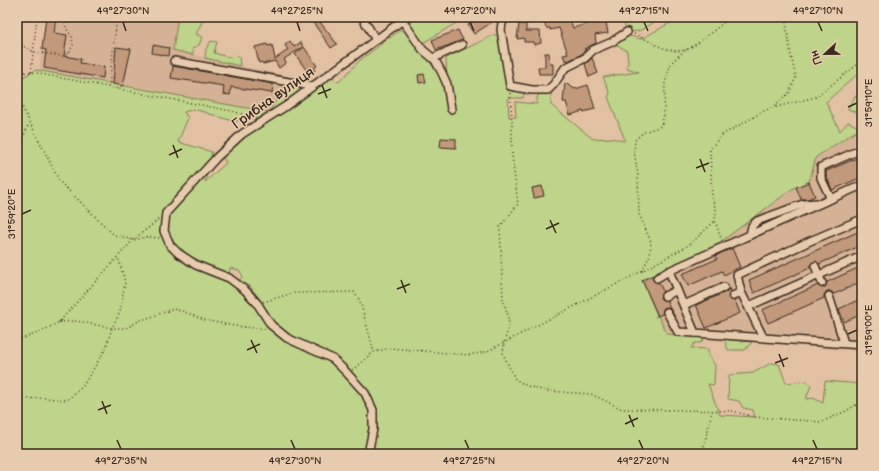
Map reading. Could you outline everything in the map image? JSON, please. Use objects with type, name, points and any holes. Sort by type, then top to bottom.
[{"type":"street","points":[[362,17],[376,40]]},
{"type":"street","points":[[506,17],[502,23],[501,30],[510,86],[537,90],[548,90],[565,68],[585,58],[593,50],[613,42],[627,32]]},
{"type":"street","points":[[404,19],[423,50],[433,58],[446,81],[451,109]]},
{"type":"street","name":"Грибна вулиця","points":[[166,213],[216,157],[242,134],[286,106],[311,86],[404,19]]},
{"type":"street","points":[[433,58],[462,45]]},
{"type":"street","points":[[174,62],[311,86]]},
{"type":"street","points":[[830,199],[821,178],[821,168],[862,150]]},
{"type":"street","points":[[657,278],[669,271],[862,185]]},
{"type":"street","points":[[166,213],[164,231],[170,245],[178,253],[196,265],[229,278],[245,290],[258,303],[271,325],[287,338],[333,359],[365,393],[373,410],[373,429],[368,454]]},
{"type":"street","points":[[763,337],[741,292],[737,275],[862,219]]},
{"type":"street","points":[[749,306],[862,256]]},
{"type":"street","points":[[815,266],[822,284]]},
{"type":"street","points":[[669,271],[695,333]]},
{"type":"street","points":[[684,305],[724,287]]},
{"type":"street","points":[[665,296],[677,290]]},
{"type":"street","points":[[733,296],[741,292]]},
{"type":"street","points":[[829,296],[844,343]]},
{"type":"street","points":[[667,312],[678,332],[862,345]]},
{"type":"path","points":[[32,72],[37,17]]},
{"type":"path","points":[[17,43],[34,52],[63,56],[69,53],[73,45],[72,37],[66,28],[64,17]]},
{"type":"path","points":[[108,87],[117,17]]},
{"type":"path","points":[[642,271],[650,255],[651,242],[640,214],[638,175],[634,151],[635,140],[644,132],[661,126],[664,116],[665,83],[671,63],[731,17]]},
{"type":"path","points":[[774,107],[789,93],[796,77],[785,17]]},
{"type":"path","points":[[627,32],[671,51],[681,51],[692,47]]},
{"type":"path","points":[[724,247],[715,221],[716,210],[712,198],[710,149],[722,135],[766,110],[816,97],[862,61]]},
{"type":"path","points":[[17,72],[32,72],[232,111],[263,121]]},
{"type":"path","points":[[510,86],[512,156],[518,204],[500,227],[503,300],[508,315],[508,326],[503,354],[515,379],[527,386],[547,391],[591,394],[622,409],[732,411],[756,417],[822,422],[846,412],[862,402]]},
{"type":"path","points":[[17,97],[60,182],[114,235],[133,240],[153,237],[168,240]]},
{"type":"path","points":[[17,153],[29,122]]},
{"type":"path","points":[[17,341],[59,322],[133,240],[166,213]]},
{"type":"path","points":[[347,373],[374,352],[391,348],[468,355],[486,352],[504,344],[690,245],[715,221]]},
{"type":"path","points":[[17,402],[19,399],[45,398],[67,400],[83,386],[105,350],[112,328],[120,312],[125,282],[118,257]]},
{"type":"path","points":[[258,303],[293,293],[354,292],[360,301],[374,352]]},
{"type":"path","points":[[59,322],[77,320],[112,328],[126,328],[139,321],[173,309],[204,320],[234,326],[276,329]]},
{"type":"path","points":[[702,454],[712,411]]},
{"type":"shaded area","points":[[46,17],[178,17],[173,50],[291,77],[269,112],[39,71]]},
{"type":"shaded area","points":[[862,127],[862,351],[667,334],[642,280],[711,249],[792,189],[809,182],[816,157]]},
{"type":"green space","points":[[178,17],[203,17],[196,34],[202,37],[199,45],[193,48],[193,55],[173,50]]},
{"type":"green space","points":[[418,17],[466,17],[418,46],[447,86],[446,58],[494,35],[501,37],[509,84],[508,89],[525,89],[523,98],[508,98],[509,117],[516,117],[515,102],[537,104],[537,97],[544,90],[551,88],[551,105],[593,139],[612,138],[624,141],[625,140],[608,97],[610,94],[603,77],[639,72],[627,68],[627,51],[616,44],[626,35],[641,39],[681,17],[862,17],[862,70],[826,102],[840,131],[848,122],[861,128],[816,157],[809,182],[792,189],[711,249],[642,280],[657,315],[655,317],[658,316],[667,334],[704,338],[701,343],[695,343],[691,348],[708,349],[708,355],[715,365],[714,385],[708,384],[720,415],[755,417],[753,410],[743,408],[739,401],[728,399],[729,375],[753,373],[771,363],[779,364],[786,383],[806,381],[811,385],[806,399],[813,398],[823,403],[825,381],[862,384],[862,454],[17,454],[17,89],[23,77],[36,70],[269,112],[288,82],[301,84],[304,92],[326,76],[339,82],[360,60]],"holes":[[[194,109],[236,122],[244,115],[262,120],[221,153],[226,163],[205,182],[212,152],[178,142],[188,118],[184,112]],[[181,248],[188,255],[199,260],[196,265],[178,253]],[[230,268],[239,270],[243,276],[239,281],[245,286],[250,286],[258,297],[257,303],[229,278]]]},
{"type":"green space","points":[[622,17],[652,17],[650,18],[653,23],[639,31],[627,32]]},
{"type":"green space","points":[[211,41],[217,42],[214,53],[228,57],[239,56],[240,66],[205,58],[206,49]]},
{"type":"green space","points":[[855,96],[862,99],[862,110],[855,112],[848,109]]},
{"type":"green space","points":[[724,339],[752,342],[745,350],[728,350]]},
{"type":"building","points":[[46,17],[56,17],[54,33],[67,35],[64,56],[81,59],[80,63],[104,67],[103,78],[44,68],[46,50],[42,49]]},
{"type":"building","points":[[318,17],[322,21],[320,22],[337,44],[331,48],[312,21]]},
{"type":"building","points":[[480,17],[500,17],[474,34],[468,25]]},
{"type":"building","points":[[543,17],[569,17],[573,28],[597,21],[596,18],[605,17],[608,33],[595,35],[596,43],[584,49],[586,49],[582,54],[568,61],[565,60],[563,55],[568,54],[559,28],[550,30],[550,28],[546,28]]},
{"type":"building","points":[[519,24],[526,24],[526,31],[540,31],[541,43],[534,45],[533,42],[524,42],[524,38],[517,39]]},
{"type":"building","points":[[458,30],[463,40],[436,50],[432,40]]},
{"type":"building","points":[[290,41],[294,47],[301,42],[303,47],[284,59],[286,63],[279,68],[275,61],[263,64],[262,62],[259,63],[255,47],[267,44],[268,46],[272,45],[275,59],[288,50],[285,45]]},
{"type":"building","points":[[153,45],[169,48],[168,56],[152,53]]},
{"type":"building","points":[[116,47],[131,49],[123,86],[113,84]]},
{"type":"building","points":[[304,47],[317,66],[314,68],[315,70],[309,74],[295,54]]},
{"type":"building","points":[[545,53],[549,53],[550,64],[553,64],[553,74],[539,74],[538,67],[545,67]]},
{"type":"building","points":[[592,58],[598,73],[589,77],[585,64]]},
{"type":"building","points":[[173,66],[273,84],[272,93],[231,87],[230,95],[223,94],[224,86],[171,78]]},
{"type":"building","points":[[424,74],[426,82],[419,83],[418,75]]},
{"type":"building","points":[[565,83],[575,89],[588,85],[595,109],[570,115],[566,102],[563,102]]},
{"type":"building","points":[[441,138],[456,139],[456,148],[440,147]]},
{"type":"building","points":[[862,156],[862,177],[832,190],[826,175],[826,171]]},
{"type":"building","points":[[809,182],[815,196],[808,199],[801,199],[796,187]]},
{"type":"building","points":[[542,186],[544,196],[534,198],[532,188]]},
{"type":"building","points":[[862,230],[862,245],[819,264],[816,261],[813,262],[810,265],[810,268],[754,293],[749,280]]},
{"type":"building","points":[[732,248],[740,267],[724,275],[722,271],[688,286],[682,274],[717,259],[715,256]]},
{"type":"building","points":[[862,266],[862,282],[834,294],[827,291],[824,298],[768,323],[762,310],[818,285],[821,288],[824,287],[826,286],[827,282]]},
{"type":"building","points":[[654,275],[653,280],[659,283],[663,291],[660,298],[667,301],[670,308],[664,308],[662,314],[658,316],[642,280]]},
{"type":"building","points":[[730,288],[731,291],[728,298],[735,301],[740,313],[706,328],[696,305],[726,292]]},
{"type":"building","points":[[862,298],[862,314],[844,322],[839,309]]}]
